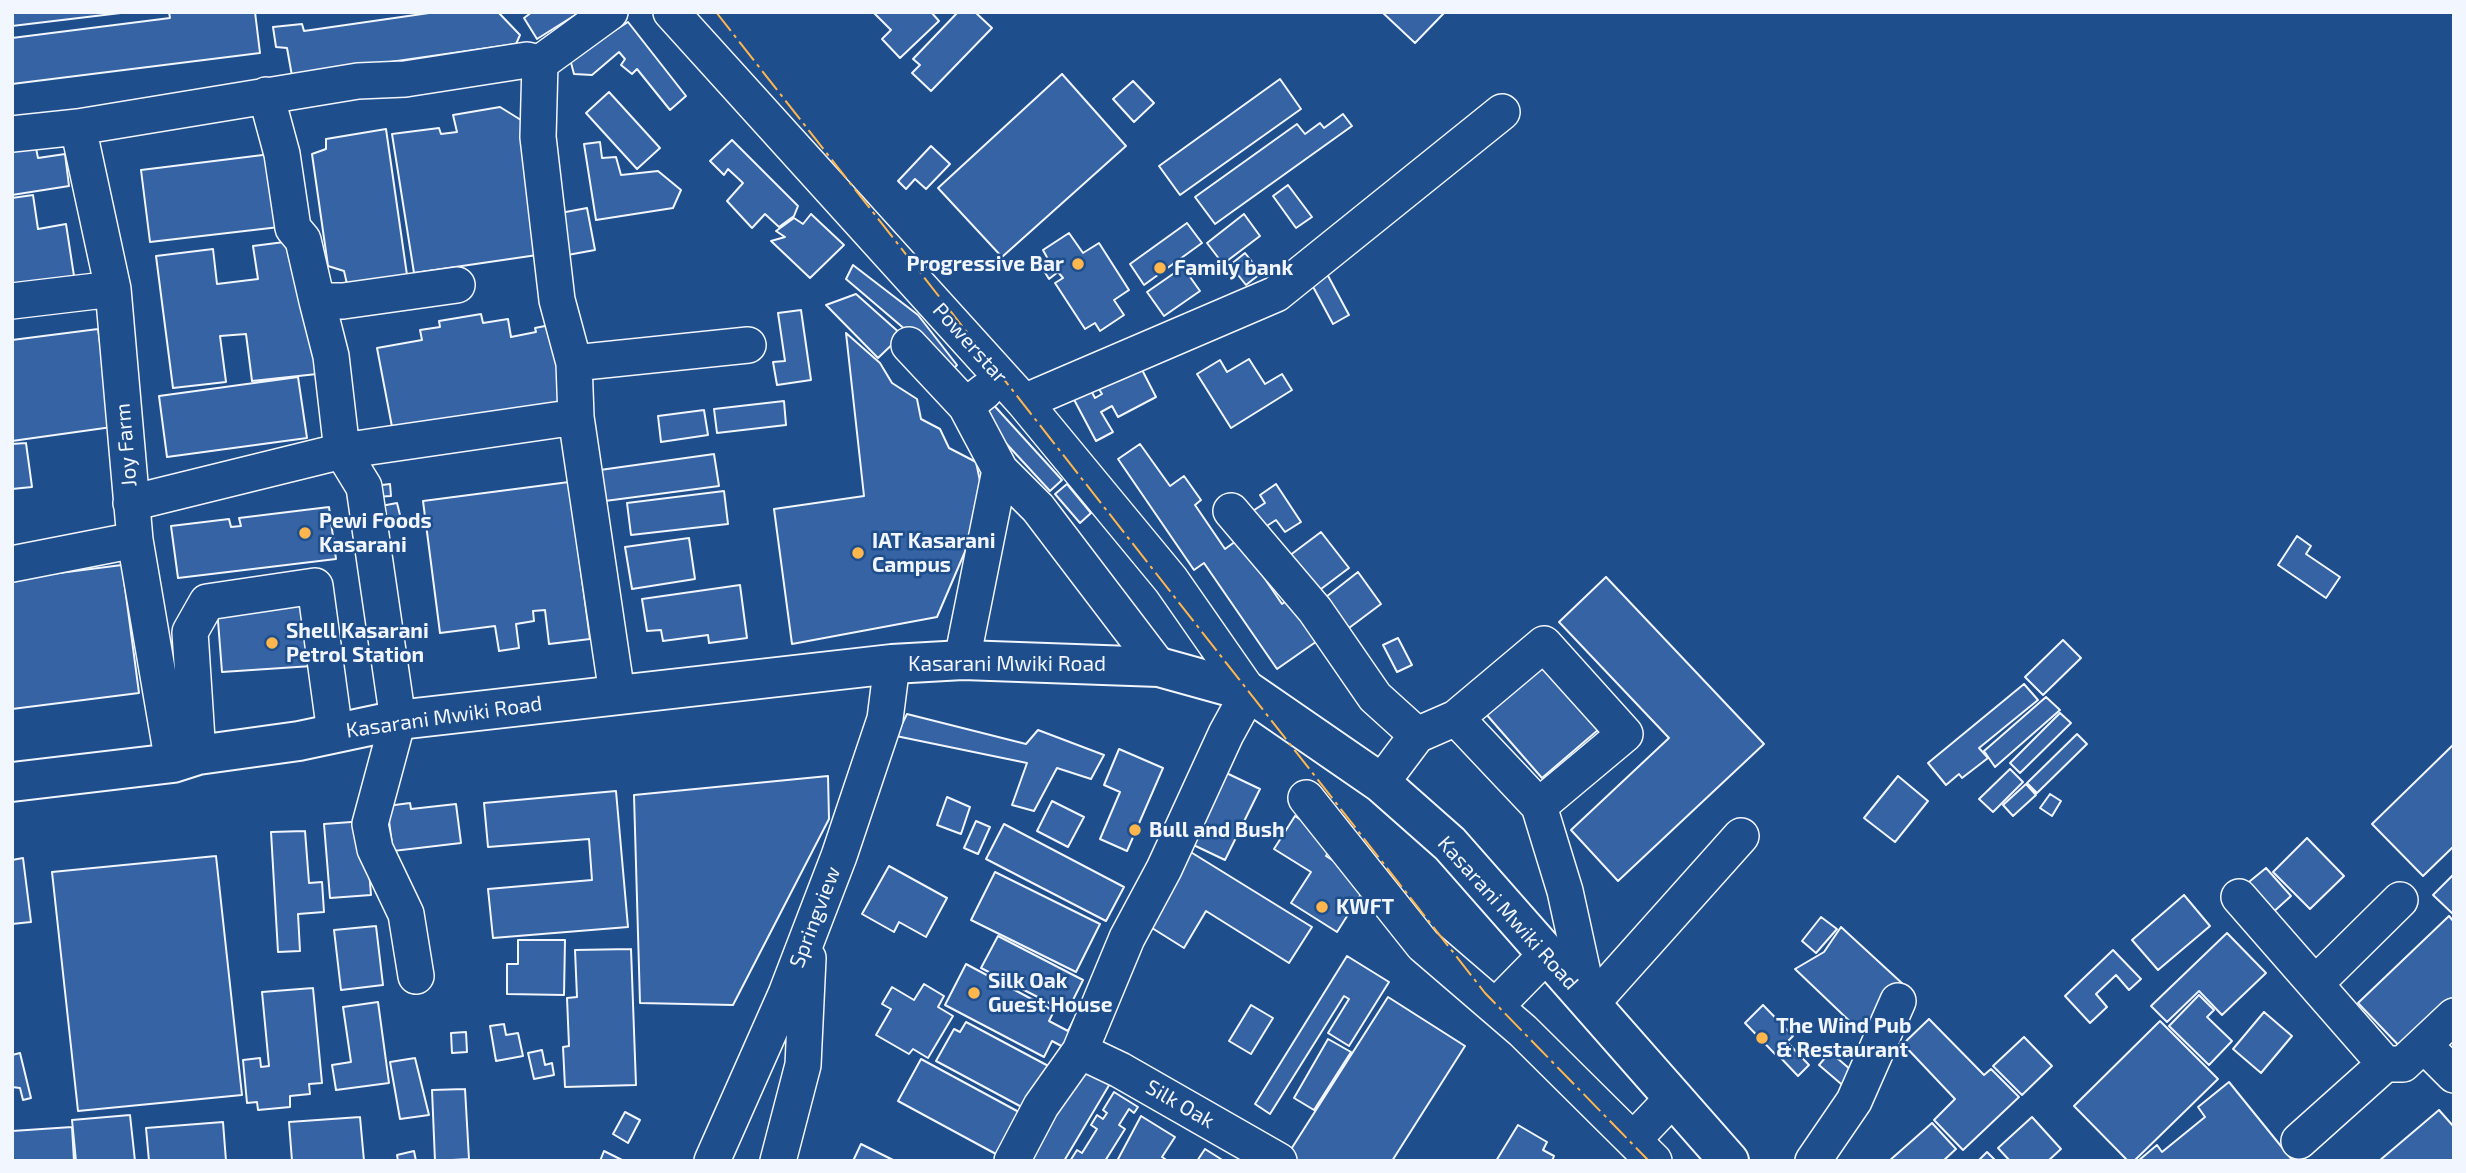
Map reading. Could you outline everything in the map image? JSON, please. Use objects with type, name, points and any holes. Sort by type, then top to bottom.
[{"type":"main road","name":"Kasarani Mwiki Road","points":[[12,782],[186,759],[398,720],[892,664],[962,660],[1159,667],[1249,692],[1381,783],[1450,844],[1729,1161]]},
{"type":"street","points":[[12,134],[78,127],[358,81],[405,79],[527,61],[540,63],[610,12]]},
{"type":"street","name":"Powerstar","points":[[671,12],[1012,390],[1171,580],[1249,692]]},
{"type":"street","points":[[540,63],[538,137],[557,300],[574,363],[576,417],[617,694]]},
{"type":"street","points":[[266,95],[282,155],[293,228],[303,240],[331,356],[342,451],[364,487],[398,720],[370,824],[375,849],[406,914],[416,976]]},
{"type":"street","points":[[967,406],[1276,294],[1502,113]]},
{"type":"street","name":"Joy Farm","points":[[78,127],[113,289],[135,540],[186,759]]},
{"type":"street","points":[[317,301],[342,301],[457,285]]},
{"type":"street","points":[[12,301],[113,289]]},
{"type":"street","points":[[574,363],[748,345]]},
{"type":"street","points":[[909,345],[967,406],[1000,470],[1038,508],[1159,667]]},
{"type":"street","points":[[131,503],[342,451],[576,417]]},
{"type":"street","points":[[962,660],[1000,470]]},
{"type":"street","points":[[1230,511],[1315,610],[1375,697],[1417,735]]},
{"type":"street","points":[[12,564],[135,540]]},
{"type":"street","points":[[186,759],[190,632],[207,602],[315,586],[335,733]]},
{"type":"street","points":[[1381,783],[1417,735],[1456,718],[1544,644],[1625,734],[1539,806]]},
{"type":"street","name":"Springview","points":[[712,1161],[809,934],[885,719],[892,664]]},
{"type":"street","points":[[1013,1161],[1041,1106],[1080,1051],[1127,938],[1164,869],[1226,734],[1249,692]]},
{"type":"street","points":[[1456,718],[1539,806],[1566,891],[1590,1004]]},
{"type":"street","points":[[1306,798],[1423,945],[1495,1007],[1643,1150],[1674,1098]]},
{"type":"street","points":[[1590,1004],[1741,836]]},
{"type":"street","points":[[2239,897],[2385,1064]]},
{"type":"street","points":[[2316,984],[2400,900]]},
{"type":"street","points":[[778,1161],[803,1065],[809,934]]},
{"type":"street","points":[[1495,1007],[1546,955]]},
{"type":"street","points":[[1813,1161],[1854,1101],[1898,1002]]},
{"type":"street","points":[[2299,1141],[2385,1064],[2403,1064],[2454,1016]]},
{"type":"street","points":[[2425,1046],[2454,1075]]},
{"type":"street","name":"Silk Oak","points":[[1080,1051],[1120,1070],[1279,1161]]},
{"type":"building","points":[[12,12],[129,12],[12,26]]},
{"type":"building","points":[[169,12],[255,12],[260,53],[12,84],[12,38],[170,18]]},
{"type":"building","points":[[436,12],[498,12],[520,35],[516,44],[292,76],[287,48],[276,47],[273,27],[302,24],[304,31]]},
{"type":"building","points":[[532,12],[580,12],[537,39],[524,18]]},
{"type":"building","points":[[873,12],[931,12],[939,21],[900,58],[882,39],[891,30]]},
{"type":"building","points":[[958,12],[975,12],[992,28],[931,91],[912,73],[920,65],[913,59]]},
{"type":"building","points":[[1382,12],[1445,12],[1415,43]]},
{"type":"building","points":[[628,22],[686,96],[670,110],[637,69],[632,74],[621,65],[625,59],[619,52],[592,75],[574,74],[570,59]]},
{"type":"building","points":[[1062,74],[1126,146],[1002,257],[938,188]]},
{"type":"building","points":[[1280,79],[1301,109],[1180,195],[1159,166]]},
{"type":"building","points":[[1133,81],[1154,103],[1134,122],[1113,99]]},
{"type":"building","points":[[609,92],[660,148],[637,169],[586,113]]},
{"type":"building","points":[[500,107],[529,125],[544,254],[414,273],[392,134],[439,128],[441,134],[457,132],[453,115]]},
{"type":"building","points":[[1343,114],[1352,126],[1215,224],[1195,197],[1297,124],[1305,134],[1320,123],[1324,128]]},
{"type":"building","points":[[386,129],[407,275],[347,284],[344,271],[328,266],[312,154],[326,149],[326,139]]},
{"type":"building","points":[[732,140],[798,206],[794,216],[779,227],[765,214],[752,228],[727,201],[743,183],[728,169],[724,175],[710,161]]},
{"type":"building","points":[[600,142],[602,158],[616,157],[621,175],[658,171],[681,190],[673,208],[596,220],[584,144]]},
{"type":"building","points":[[931,146],[950,164],[926,189],[915,179],[906,189],[898,181]]},
{"type":"building","points":[[36,148],[38,158],[65,154],[69,186],[12,195],[12,151]]},
{"type":"building","points":[[279,153],[288,226],[150,242],[141,170]]},
{"type":"building","points":[[1288,185],[1312,217],[1296,228],[1273,196]]},
{"type":"building","points":[[33,195],[38,229],[66,224],[74,276],[12,284],[12,198]]},
{"type":"building","points":[[587,208],[595,250],[562,256],[555,214]]},
{"type":"building","points":[[811,214],[844,245],[810,278],[771,241],[785,237],[776,231],[794,218],[803,224]]},
{"type":"building","points":[[1244,214],[1260,236],[1223,264],[1207,243]]},
{"type":"building","points":[[1187,223],[1202,243],[1144,285],[1130,264]]},
{"type":"building","points":[[1069,233],[1083,253],[1099,243],[1129,290],[1114,300],[1124,315],[1100,331],[1095,323],[1085,329],[1055,283],[1063,278],[1058,272],[1049,279],[1041,266],[1049,261],[1043,250]]},
{"type":"building","points":[[300,240],[317,374],[252,381],[246,334],[220,336],[226,382],[173,388],[156,256],[213,249],[217,284],[258,279],[253,246]]},
{"type":"building","points":[[1245,253],[1261,273],[1246,285],[1230,265]]},
{"type":"building","points":[[853,265],[918,315],[957,365],[947,376],[907,331],[846,279]]},
{"type":"building","points":[[1183,267],[1200,291],[1164,316],[1147,292]]},
{"type":"building","points":[[1326,272],[1349,315],[1333,324],[1310,281]]},
{"type":"building","points":[[856,294],[902,335],[878,358],[826,305]]},
{"type":"building","points":[[801,310],[811,380],[777,385],[773,362],[785,361],[778,313]]},
{"type":"building","points":[[481,314],[483,323],[508,319],[511,337],[536,332],[535,328],[555,324],[572,412],[393,432],[377,348],[422,340],[420,330],[440,327],[439,321]]},
{"type":"building","points":[[98,329],[112,427],[12,441],[12,340]]},
{"type":"building","points":[[846,333],[880,363],[892,383],[917,399],[921,419],[940,429],[949,448],[976,462],[985,505],[937,617],[792,644],[774,509],[864,496]]},
{"type":"building","points":[[1249,359],[1265,384],[1282,374],[1292,390],[1231,428],[1197,374],[1220,360],[1227,372]]},
{"type":"building","points":[[1138,362],[1156,397],[1118,417],[1112,406],[1101,412],[1113,432],[1096,441],[1070,392],[1087,383],[1095,398],[1102,394],[1096,384]]},
{"type":"building","points":[[298,377],[307,438],[167,457],[159,396]]},
{"type":"building","points":[[784,401],[786,425],[717,433],[714,409]]},
{"type":"building","points":[[990,401],[1062,480],[1050,491],[978,413]]},
{"type":"building","points":[[704,410],[708,435],[661,442],[658,416]]},
{"type":"building","points":[[26,443],[32,487],[12,489],[12,444]]},
{"type":"building","points":[[1140,444],[1170,486],[1184,476],[1201,500],[1195,505],[1225,549],[1236,541],[1270,571],[1263,576],[1282,604],[1292,597],[1320,639],[1277,669],[1204,563],[1194,570],[1118,459]]},
{"type":"building","points":[[714,454],[719,486],[605,501],[600,470]]},
{"type":"building","points":[[569,482],[590,639],[549,644],[545,610],[533,611],[534,621],[516,624],[519,648],[499,651],[495,626],[440,633],[423,501]]},
{"type":"building","points":[[390,484],[391,496],[375,497],[374,486]]},
{"type":"building","points":[[1067,484],[1091,513],[1080,523],[1055,494]]},
{"type":"building","points":[[1276,484],[1301,522],[1285,532],[1276,520],[1259,531],[1248,514],[1265,503],[1260,495]]},
{"type":"building","points":[[724,491],[728,524],[631,535],[627,503]]},
{"type":"building","points":[[397,503],[401,519],[385,522],[381,506]]},
{"type":"building","points":[[329,507],[336,559],[178,578],[171,526],[229,519],[231,527],[241,526],[239,518]]},
{"type":"building","points":[[1321,532],[1349,568],[1317,592],[1289,556]]},
{"type":"building","points":[[2297,536],[2311,546],[2306,554],[2340,577],[2326,598],[2278,565]]},
{"type":"building","points":[[689,538],[695,579],[632,589],[625,547]]},
{"type":"building","points":[[122,565],[139,693],[12,709],[12,579]]},
{"type":"building","points":[[1358,572],[1381,604],[1349,628],[1326,597]]},
{"type":"building","points":[[1606,577],[1764,744],[1618,881],[1571,830],[1669,738],[1559,622]]},
{"type":"building","points":[[740,585],[747,638],[709,643],[708,635],[663,641],[661,630],[647,631],[642,599]]},
{"type":"building","points":[[307,602],[312,666],[222,672],[217,608]]},
{"type":"building","points":[[1398,638],[1412,665],[1397,672],[1383,645]]},
{"type":"building","points":[[2063,640],[2081,658],[2043,695],[2025,677]]},
{"type":"building","points":[[1542,666],[1598,730],[1542,778],[1486,714]]},
{"type":"building","points":[[2024,684],[2038,700],[1979,748],[1988,758],[1962,778],[1959,774],[1946,785],[1928,763]]},
{"type":"building","points":[[2046,697],[2060,710],[1995,767],[1984,751]]},
{"type":"building","points":[[2060,713],[2071,723],[2020,773],[2010,763]]},
{"type":"building","points":[[907,714],[1026,744],[1038,730],[1104,755],[1091,779],[1057,768],[1034,811],[1012,805],[1027,763],[896,736]]},
{"type":"building","points":[[2077,734],[2087,744],[2037,793],[2027,783]]},
{"type":"building","points":[[2453,745],[2454,846],[2423,876],[2372,824]]},
{"type":"building","points":[[1119,749],[1163,768],[1127,851],[1100,839],[1120,792],[1104,785]]},
{"type":"building","points":[[1218,769],[1260,789],[1225,860],[1183,840]]},
{"type":"building","points":[[2010,769],[2023,782],[1993,812],[1979,799]]},
{"type":"building","points":[[828,776],[829,819],[733,1005],[640,1003],[634,795]]},
{"type":"building","points":[[1898,776],[1928,801],[1895,842],[1864,818]]},
{"type":"building","points":[[2026,784],[2036,795],[2013,816],[2003,805]]},
{"type":"building","points":[[616,791],[628,927],[493,938],[488,889],[592,880],[589,839],[488,847],[484,803]]},
{"type":"building","points":[[2050,794],[2061,801],[2052,816],[2040,808]]},
{"type":"building","points":[[947,797],[970,807],[961,834],[937,825]]},
{"type":"building","points":[[1052,801],[1084,817],[1068,847],[1037,831]]},
{"type":"building","points":[[410,803],[411,809],[456,804],[461,843],[393,851],[387,806]]},
{"type":"building","points":[[1295,816],[1335,842],[1326,856],[1368,883],[1337,932],[1291,903],[1311,872],[1274,849]]},
{"type":"building","points":[[365,821],[371,895],[330,898],[324,824]]},
{"type":"building","points":[[976,821],[990,827],[978,854],[964,848]]},
{"type":"building","points":[[1004,824],[1124,887],[1106,921],[986,859]]},
{"type":"building","points":[[305,831],[309,883],[322,882],[324,912],[298,914],[300,951],[278,952],[271,832]]},
{"type":"building","points":[[2307,838],[2344,876],[2310,909],[2273,872]]},
{"type":"building","points":[[1189,851],[1312,927],[1289,963],[1206,911],[1184,948],[1144,923]]},
{"type":"building","points":[[216,856],[242,1095],[78,1111],[52,872]]},
{"type":"building","points":[[23,858],[31,922],[12,924],[12,860]]},
{"type":"building","points":[[889,866],[947,898],[926,937],[899,922],[894,932],[862,914]]},
{"type":"building","points":[[2266,868],[2291,896],[2270,915],[2244,886]]},
{"type":"building","points":[[995,872],[1100,924],[1076,972],[971,920]]},
{"type":"building","points":[[2454,874],[2454,915],[2433,895]]},
{"type":"building","points":[[2184,895],[2210,926],[2158,970],[2132,940]]},
{"type":"building","points":[[2449,916],[2454,922],[2454,996],[2406,1053],[2358,1003]]},
{"type":"building","points":[[1821,917],[1837,929],[1816,953],[1802,941]]},
{"type":"building","points":[[376,926],[383,985],[341,990],[334,930]]},
{"type":"building","points":[[1841,927],[1904,985],[1860,1031],[1795,969],[1824,952]]},
{"type":"building","points":[[2227,933],[2266,973],[2222,1015],[2199,991],[2167,1022],[2151,1006]]},
{"type":"building","points":[[998,936],[1083,980],[1067,1012],[981,968]]},
{"type":"building","points":[[518,940],[565,940],[564,995],[507,994],[507,964],[518,964]]},
{"type":"building","points":[[631,949],[636,1085],[565,1087],[563,1047],[569,1046],[567,998],[577,997],[575,950]]},
{"type":"building","points":[[2113,950],[2141,979],[2129,990],[2116,975],[2096,994],[2107,1007],[2090,1023],[2065,996]]},
{"type":"building","points":[[1347,956],[1389,982],[1349,1046],[1328,1033],[1349,999],[1344,996],[1270,1114],[1255,1104]]},
{"type":"building","points":[[966,964],[1054,1011],[1049,1021],[1068,1031],[1074,1019],[1069,1050],[1052,1041],[1044,1057],[945,1005]]},
{"type":"building","points":[[924,984],[944,996],[938,1007],[953,1016],[928,1058],[913,1049],[909,1054],[876,1035],[891,1009],[882,1004],[892,987],[914,1000]]},
{"type":"building","points":[[313,988],[322,1083],[309,1084],[310,1094],[290,1096],[290,1107],[258,1110],[257,1102],[247,1103],[243,1060],[260,1058],[261,1067],[269,1066],[262,992]]},
{"type":"building","points":[[2199,995],[2214,1010],[2207,1017],[2232,1041],[2209,1065],[2169,1026]]},
{"type":"building","points":[[1388,997],[1465,1046],[1392,1161],[1299,1161],[1288,1154]]},
{"type":"building","points":[[378,1002],[389,1083],[336,1090],[332,1065],[351,1062],[343,1007]]},
{"type":"building","points":[[1251,1005],[1273,1018],[1251,1054],[1229,1041]]},
{"type":"building","points":[[1763,1005],[1793,1036],[1775,1054],[1745,1023]]},
{"type":"building","points":[[2264,1012],[2292,1036],[2261,1073],[2233,1049]]},
{"type":"building","points":[[1929,1019],[1984,1075],[1991,1069],[2019,1097],[1963,1150],[1934,1120],[1955,1099],[1903,1044]]},
{"type":"building","points":[[2160,1021],[2218,1079],[2134,1161],[2128,1161],[2074,1106]]},
{"type":"building","points":[[966,1022],[1054,1069],[1031,1112],[936,1061],[954,1029],[960,1032]]},
{"type":"building","points":[[504,1024],[506,1035],[518,1033],[523,1056],[496,1061],[490,1026]]},
{"type":"building","points":[[466,1032],[467,1052],[452,1053],[451,1033]]},
{"type":"building","points":[[2024,1037],[2052,1066],[2022,1095],[1993,1066]]},
{"type":"building","points":[[1328,1039],[1351,1052],[1314,1110],[1294,1098]]},
{"type":"building","points":[[1789,1044],[1809,1065],[1798,1076],[1778,1055]]},
{"type":"building","points":[[542,1050],[545,1065],[552,1063],[554,1075],[534,1079],[528,1053]]},
{"type":"building","points":[[1830,1052],[1858,1076],[1847,1089],[1819,1065]]},
{"type":"building","points":[[20,1053],[31,1098],[23,1100],[20,1088],[12,1087],[12,1055]]},
{"type":"building","points":[[415,1058],[429,1115],[400,1119],[390,1062]]},
{"type":"building","points":[[921,1059],[1030,1118],[1007,1160],[898,1101]]},
{"type":"building","points":[[1077,1061],[1111,1082],[1064,1161],[1018,1161]]},
{"type":"building","points":[[2229,1082],[2293,1161],[2138,1161],[2157,1145],[2162,1152],[2205,1117],[2198,1107]]},
{"type":"building","points":[[465,1089],[469,1159],[435,1161],[432,1090]]},
{"type":"building","points":[[1114,1092],[1138,1107],[1134,1113],[1129,1109],[1119,1125],[1125,1129],[1105,1161],[1070,1161],[1077,1150],[1082,1153],[1097,1129],[1091,1125],[1097,1115],[1103,1119],[1107,1113],[1103,1110]]},
{"type":"building","points":[[2439,1110],[2454,1127],[2454,1161],[2379,1161]]},
{"type":"building","points":[[625,1112],[640,1120],[628,1143],[613,1134]]},
{"type":"building","points":[[130,1115],[135,1161],[76,1161],[72,1120]]},
{"type":"building","points":[[1141,1116],[1175,1137],[1162,1157],[1168,1161],[1117,1161]]},
{"type":"building","points":[[360,1117],[364,1161],[292,1161],[289,1122]]},
{"type":"building","points":[[2032,1117],[2061,1149],[2048,1161],[2010,1161],[1998,1148]]},
{"type":"building","points":[[223,1122],[226,1161],[149,1161],[146,1128]]},
{"type":"building","points":[[1932,1123],[1956,1149],[1943,1161],[1889,1161]]},
{"type":"building","points":[[1518,1125],[1547,1142],[1543,1150],[1554,1156],[1552,1161],[1496,1161]]},
{"type":"building","points":[[72,1127],[74,1161],[12,1161],[12,1131]]},
{"type":"building","points":[[861,1144],[895,1161],[853,1161]]},
{"type":"building","points":[[1205,1149],[1224,1161],[1197,1161]]},
{"type":"building","points":[[414,1151],[416,1161],[398,1161],[397,1155]]},
{"type":"building","points":[[604,1151],[624,1161],[600,1161]]},
{"type":"building","points":[[1987,1152],[1996,1161],[1978,1161]]},
{"type":"power","points":[[716,12],[1485,993],[1649,1161]]},
{"type":"place","name":"Progressive Bar","points":[[1078,264]]},
{"type":"place","name":"Family bank","points":[[1160,268]]},
{"type":"place","name":"Pewi Foods Kasarani","points":[[305,533]]},
{"type":"place","name":"IAT Kasarani Campus","points":[[858,553]]},
{"type":"place","name":"Shell Kasarani Petrol Station","points":[[272,643]]},
{"type":"place","name":"Bull and Bush","points":[[1135,830]]},
{"type":"place","name":"KWFT","points":[[1322,907]]},
{"type":"place","name":"Silk Oak Guest House","points":[[974,993]]},
{"type":"place","name":"The Wind Pub & Restaurant","points":[[1762,1038]]}]
